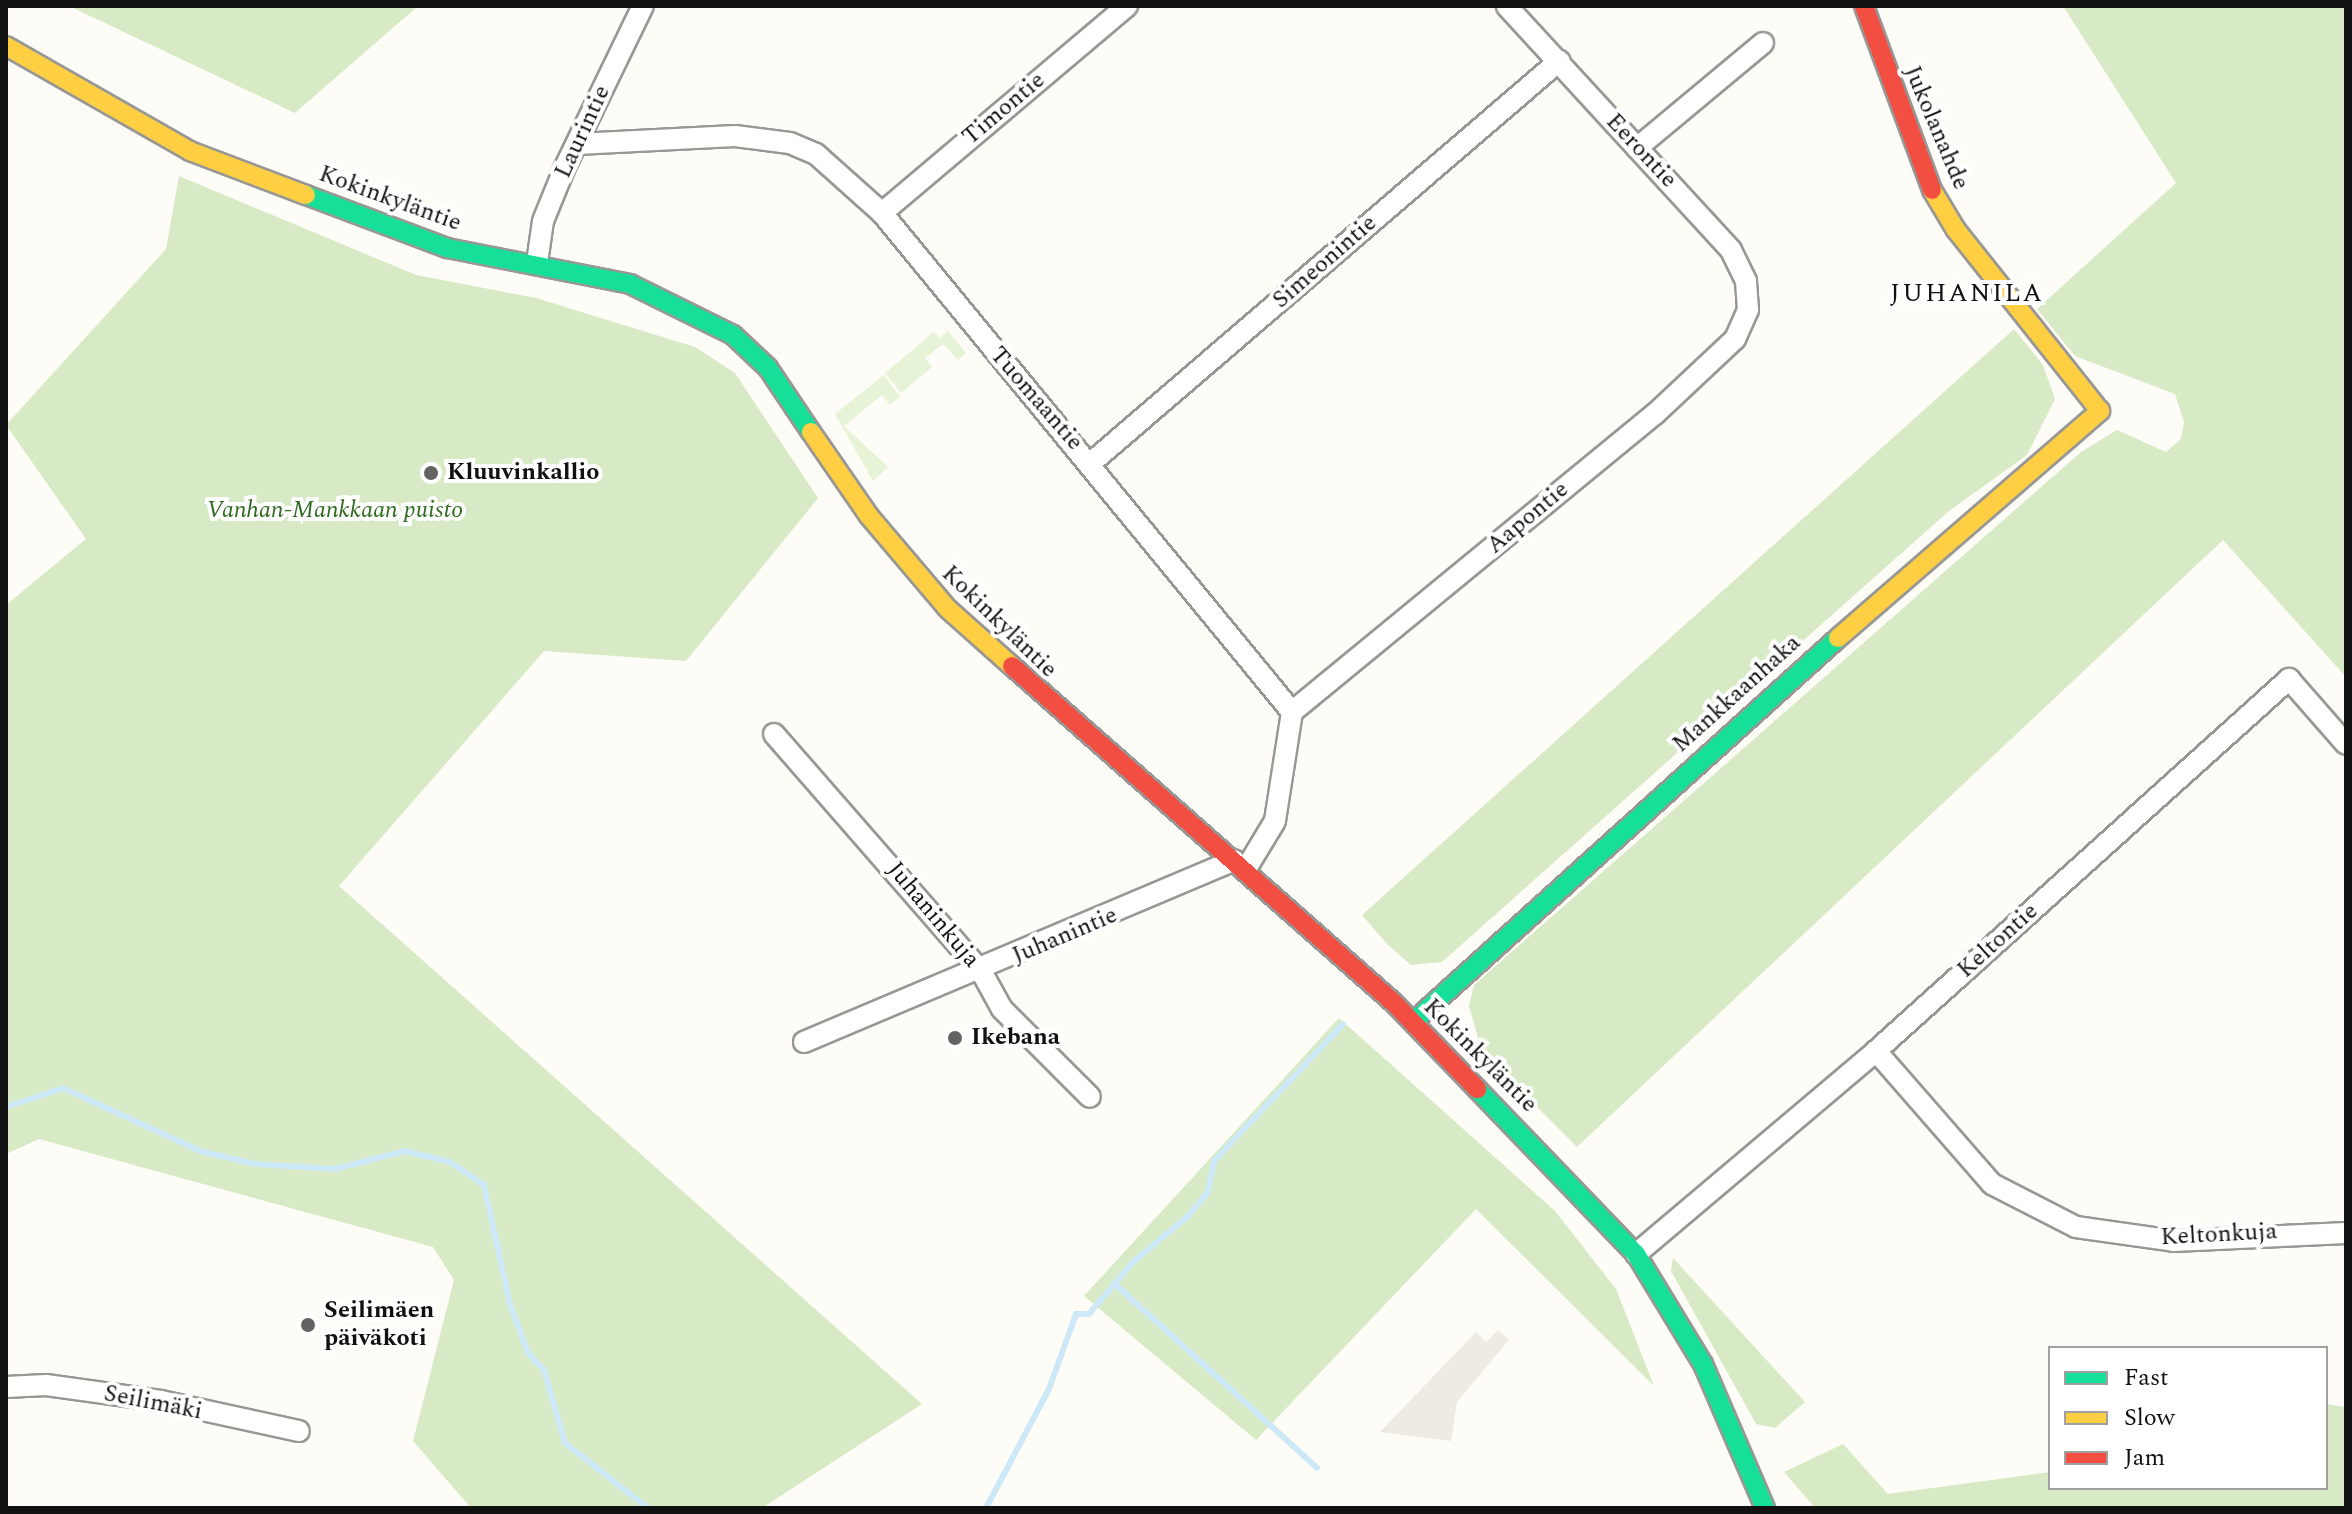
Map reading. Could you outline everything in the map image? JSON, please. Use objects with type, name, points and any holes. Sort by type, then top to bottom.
[{"type":"main road","name":"Jukolanahde","points":[[1864,6],[1924,175],[1956,230],[2100,411]]},
{"type":"main road","name":"Kokinkyläntie","points":[[6,46],[190,151],[447,248],[537,263],[662,295],[733,335],[768,368],[869,516],[948,609],[1240,864],[1413,1022],[1636,1254],[1703,1364],[1765,1508]]},
{"type":"main road","name":"Mankkaanhaka","points":[[1413,1022],[1894,586],[2100,411]]},
{"type":"street","name":"Laurintie","points":[[537,263],[543,221],[643,6]]},
{"type":"street","name":"Timontie","points":[[882,213],[1127,6]]},
{"type":"street","name":"Eerontie","points":[[1507,6],[1731,250],[1746,281],[1748,310]]},
{"type":"street","points":[[1637,148],[1763,43]]},
{"type":"street","name":"Simeonintie","points":[[1092,462],[1559,61]]},
{"type":"street","name":"Tuomaantie","points":[[577,144],[735,136],[790,143],[816,154],[882,213],[1092,462],[1292,712]]},
{"type":"street","name":"Aapontie","points":[[1292,712],[1655,414],[1735,339],[1748,310]]},
{"type":"street","name":"Keltontie","points":[[1636,1254],[1876,1051],[2289,679],[2346,744]]},
{"type":"street","points":[[1240,864],[1275,821],[1292,712]]},
{"type":"street","name":"Juhaninkuja","points":[[774,734],[981,971],[1002,1009],[1090,1097]]},
{"type":"street","name":"Juhanintie","points":[[804,1042],[1240,864]]},
{"type":"street","name":"Keltonkuja","points":[[1876,1051],[1992,1184],[2076,1227],[2174,1241],[2346,1233]]},
{"type":"street","name":"Seilimäki","points":[[6,1387],[46,1385],[161,1401],[299,1431]]},
{"type":"green space","points":[[69,6],[418,6],[295,113]]},
{"type":"green space","points":[[2063,6],[2346,6],[2346,677],[2223,540],[1577,1147],[1482,1052],[1469,1006],[1474,985],[2081,452],[2117,430],[2166,452],[2181,439],[2184,422],[2175,394],[2075,356],[2037,309],[2176,183]]},
{"type":"green space","name":"Vanhan-Mankkaan puisto","points":[[179,176],[416,275],[536,298],[695,347],[735,373],[818,498],[686,661],[544,651],[339,886],[922,1404],[762,1508],[471,1508],[413,1441],[454,1280],[433,1247],[39,1139],[6,1154],[6,605],[86,539],[6,425],[166,249]]},
{"type":"green space","points":[[2014,329],[2043,365],[2055,399],[2027,455],[1949,511],[1442,962],[1411,965],[1388,945],[1362,915]]},
{"type":"green space","points":[[948,331],[966,353],[958,360],[943,344],[925,358],[932,367],[901,393],[885,373],[934,332],[939,338]]},
{"type":"green space","points":[[884,375],[900,397],[890,405],[882,395],[844,426],[888,467],[873,481],[835,414]]},
{"type":"green space","points":[[1339,1018],[1555,1211],[1616,1289],[1654,1386],[1476,1209],[1256,1440],[1084,1296]]},
{"type":"green space","points":[[1673,1258],[1805,1402],[1775,1428],[1756,1424],[1671,1271]]},
{"type":"green space","points":[[2328,1404],[2346,1407],[2346,1508],[1815,1508],[1784,1472],[1843,1444],[1888,1494],[2048,1472],[2048,1490],[2328,1490]]},
{"type":"shaded area","points":[[1498,1330],[1509,1340],[1457,1402],[1451,1441],[1380,1432],[1476,1332],[1486,1342]]},
{"type":"waterway","points":[[986,1508],[1049,1389],[1076,1314],[1089,1314],[1133,1262],[1187,1217],[1208,1192],[1214,1161],[1343,1024]]},
{"type":"waterway","points":[[6,1107],[63,1088],[200,1151],[255,1164],[335,1169],[405,1151],[450,1162],[484,1185],[510,1304],[528,1353],[544,1370],[565,1443],[648,1508]]},
{"type":"waterway","points":[[1115,1284],[1317,1468]]},
{"type":"traffic: fast","points":[[306,195],[447,248],[630,284],[733,335],[768,368],[811,432]]},
{"type":"traffic: fast","points":[[1413,1022],[1838,638]]},
{"type":"traffic: fast","points":[[1477,1089],[1636,1254],[1703,1364],[1765,1508]]},
{"type":"traffic: slow","points":[[6,46],[190,151],[306,195]]},
{"type":"traffic: slow","points":[[1838,638],[2100,411],[1956,230],[1932,190]]},
{"type":"traffic: slow","points":[[811,432],[869,516],[948,609],[1012,666]]},
{"type":"traffic: jam","points":[[1864,6],[1932,190]]},
{"type":"traffic: jam","points":[[1012,666],[1394,1003],[1477,1089]]},
{"type":"place","name":"Kluuvinkallio","points":[[431,473]]},
{"type":"place","name":"Ikebana","points":[[955,1038]]},
{"type":"place","name":"Seilimäen päiväkoti","points":[[308,1325]]},
{"type":"district","name":"JUHANILA","points":[[1967,294]]}]
